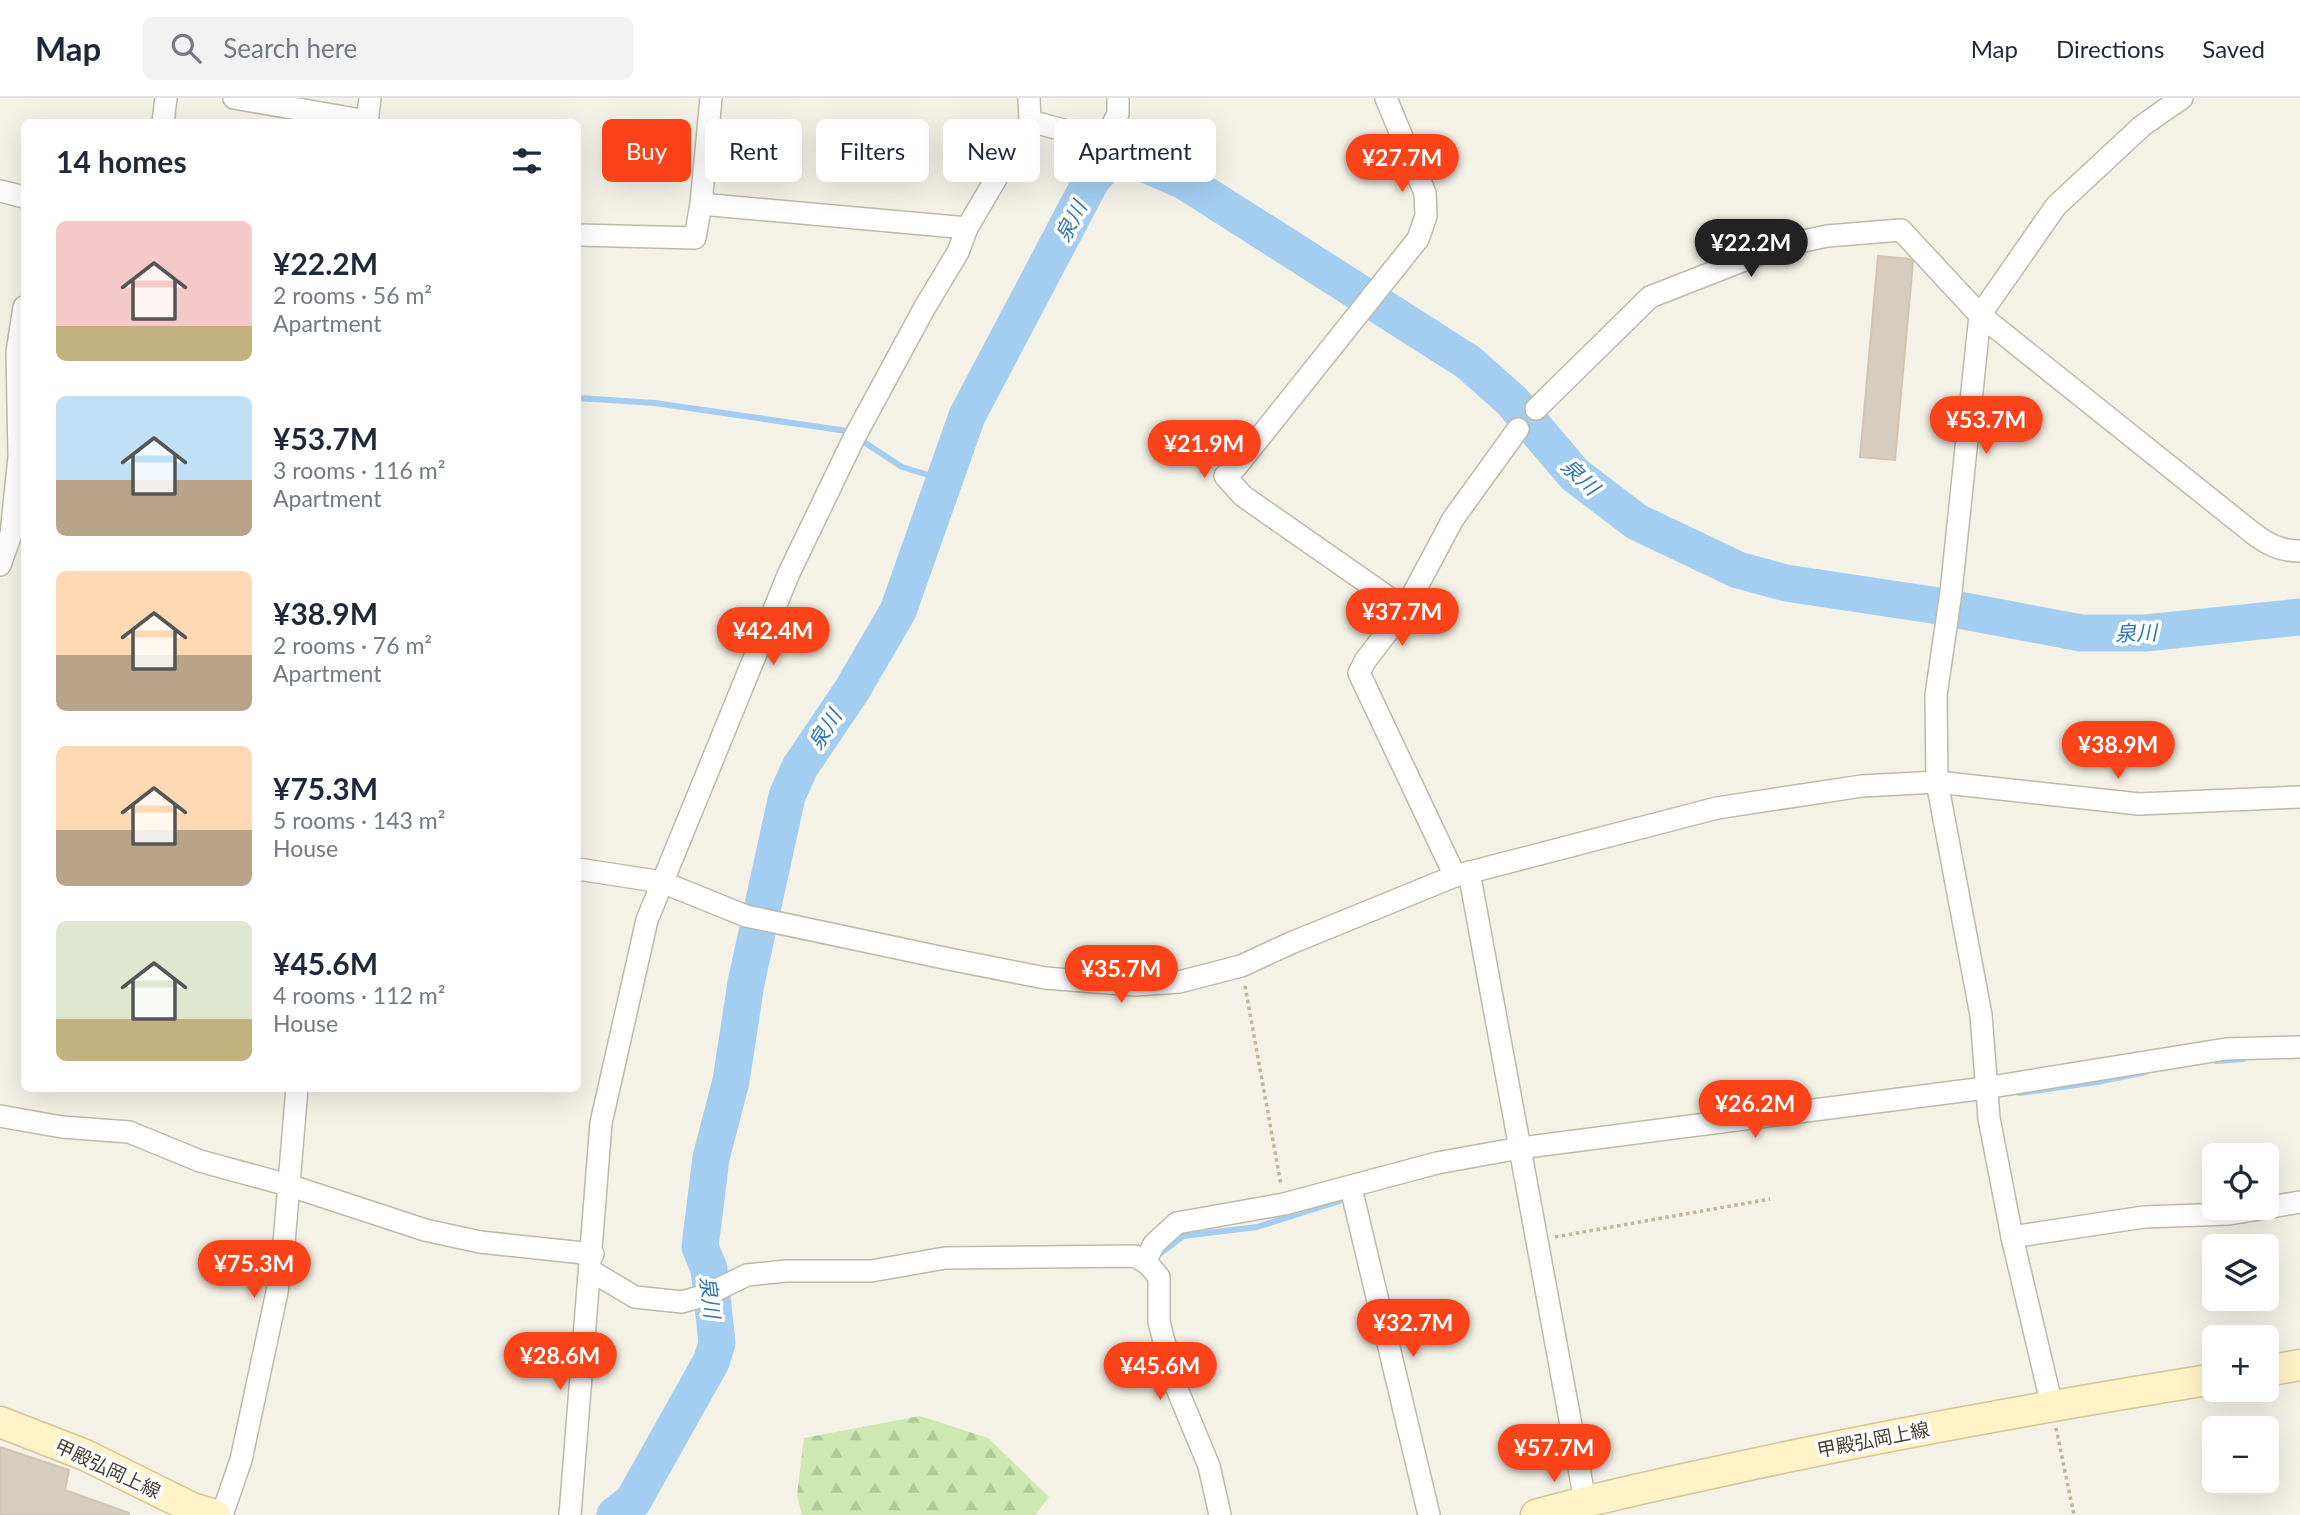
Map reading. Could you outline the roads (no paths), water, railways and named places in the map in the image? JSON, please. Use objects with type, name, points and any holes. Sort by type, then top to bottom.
[{"type":"main road","points":[[2279,1369],[2300,1365]]},
{"type":"main road","name":"甲殿弘岡上線","points":[[1536,1515],[1585,1501],[1826,1447],[2202,1382]]},
{"type":"main road","name":"甲殿弘岡上線","points":[[0,1422],[85,1455],[192,1508],[215,1515]]},
{"type":"street","points":[[163,119],[166,98]]},
{"type":"street","points":[[234,98],[262,100],[353,119]]},
{"type":"street","points":[[367,119],[370,98]]},
{"type":"street","points":[[581,235],[695,238],[701,204],[710,98]]},
{"type":"street","points":[[1029,98],[1030,119]]},
{"type":"street","points":[[1040,124],[1104,141],[1118,114],[1118,98]]},
{"type":"street","points":[[1386,98],[1425,193],[1426,216],[1418,239],[1236,467],[1225,476],[1243,496],[1405,609]]},
{"type":"street","points":[[2052,1406],[2011,1237],[1989,1118],[1981,1015],[1937,782],[1936,695],[1951,592],[1980,315],[2056,206],[2142,126],[2182,98]]},
{"type":"street","points":[[570,1515],[601,1123],[647,920],[789,573],[856,435],[994,182]]},
{"type":"street","points":[[0,191],[21,196]]},
{"type":"street","points":[[701,204],[967,228]]},
{"type":"street","points":[[1536,409],[1650,297],[1780,246],[1827,236],[1901,230],[1980,315],[2270,546],[2300,551]]},
{"type":"street","points":[[0,565],[18,535],[10,456],[21,352]]},
{"type":"street","points":[[1518,429],[1453,519],[1405,609],[1365,661],[1359,673],[1462,874],[1521,1158],[1585,1501]]},
{"type":"street","points":[[581,869],[662,882],[746,916],[769,921],[1045,978],[1135,985],[1179,982],[1241,966],[1462,874],[1717,808],[1861,786],[1937,782],[2139,804],[2300,797]]},
{"type":"street","points":[[1150,1266],[1154,1244],[1177,1223],[1284,1205],[1354,1198],[1437,1163],[1521,1158],[1986,1091],[2226,1049],[2300,1047]]},
{"type":"street","points":[[222,1515],[241,1460],[274,1304],[284,1243],[296,1092]]},
{"type":"street","points":[[0,1116],[62,1127],[129,1132],[200,1161],[288,1185],[425,1230],[592,1262],[635,1297],[682,1302],[713,1292],[747,1275],[786,1271],[871,1271],[945,1258],[1135,1256],[1150,1266],[1159,1277],[1159,1322],[1175,1384],[1209,1466],[1220,1515]]},
{"type":"street","points":[[1354,1198],[1429,1515]]},
{"type":"street","points":[[2011,1237],[2144,1217],[2230,1214],[2300,1202]]},
{"type":"waterway","name":"泉川","points":[[615,1515],[633,1501],[711,1362],[717,1343],[709,1269],[700,1247],[711,1158],[731,1081],[746,983],[787,796],[800,767],[852,690],[898,611],[967,416],[1092,179],[1113,157],[1145,164],[1184,181],[1468,362],[1512,401],[1575,475],[1637,522],[1738,570],[1786,583],[1932,605],[2081,633],[2145,633],[2300,617]]},
{"type":"waterway","points":[[581,398],[655,403],[847,431],[902,467],[945,480]]},
{"type":"waterway","points":[[2216,1061],[2243,1059]]},
{"type":"waterway","points":[[2019,1093],[2146,1072]]},
{"type":"waterway","points":[[1158,1255],[1183,1236],[1257,1227],[1349,1198]]}]
